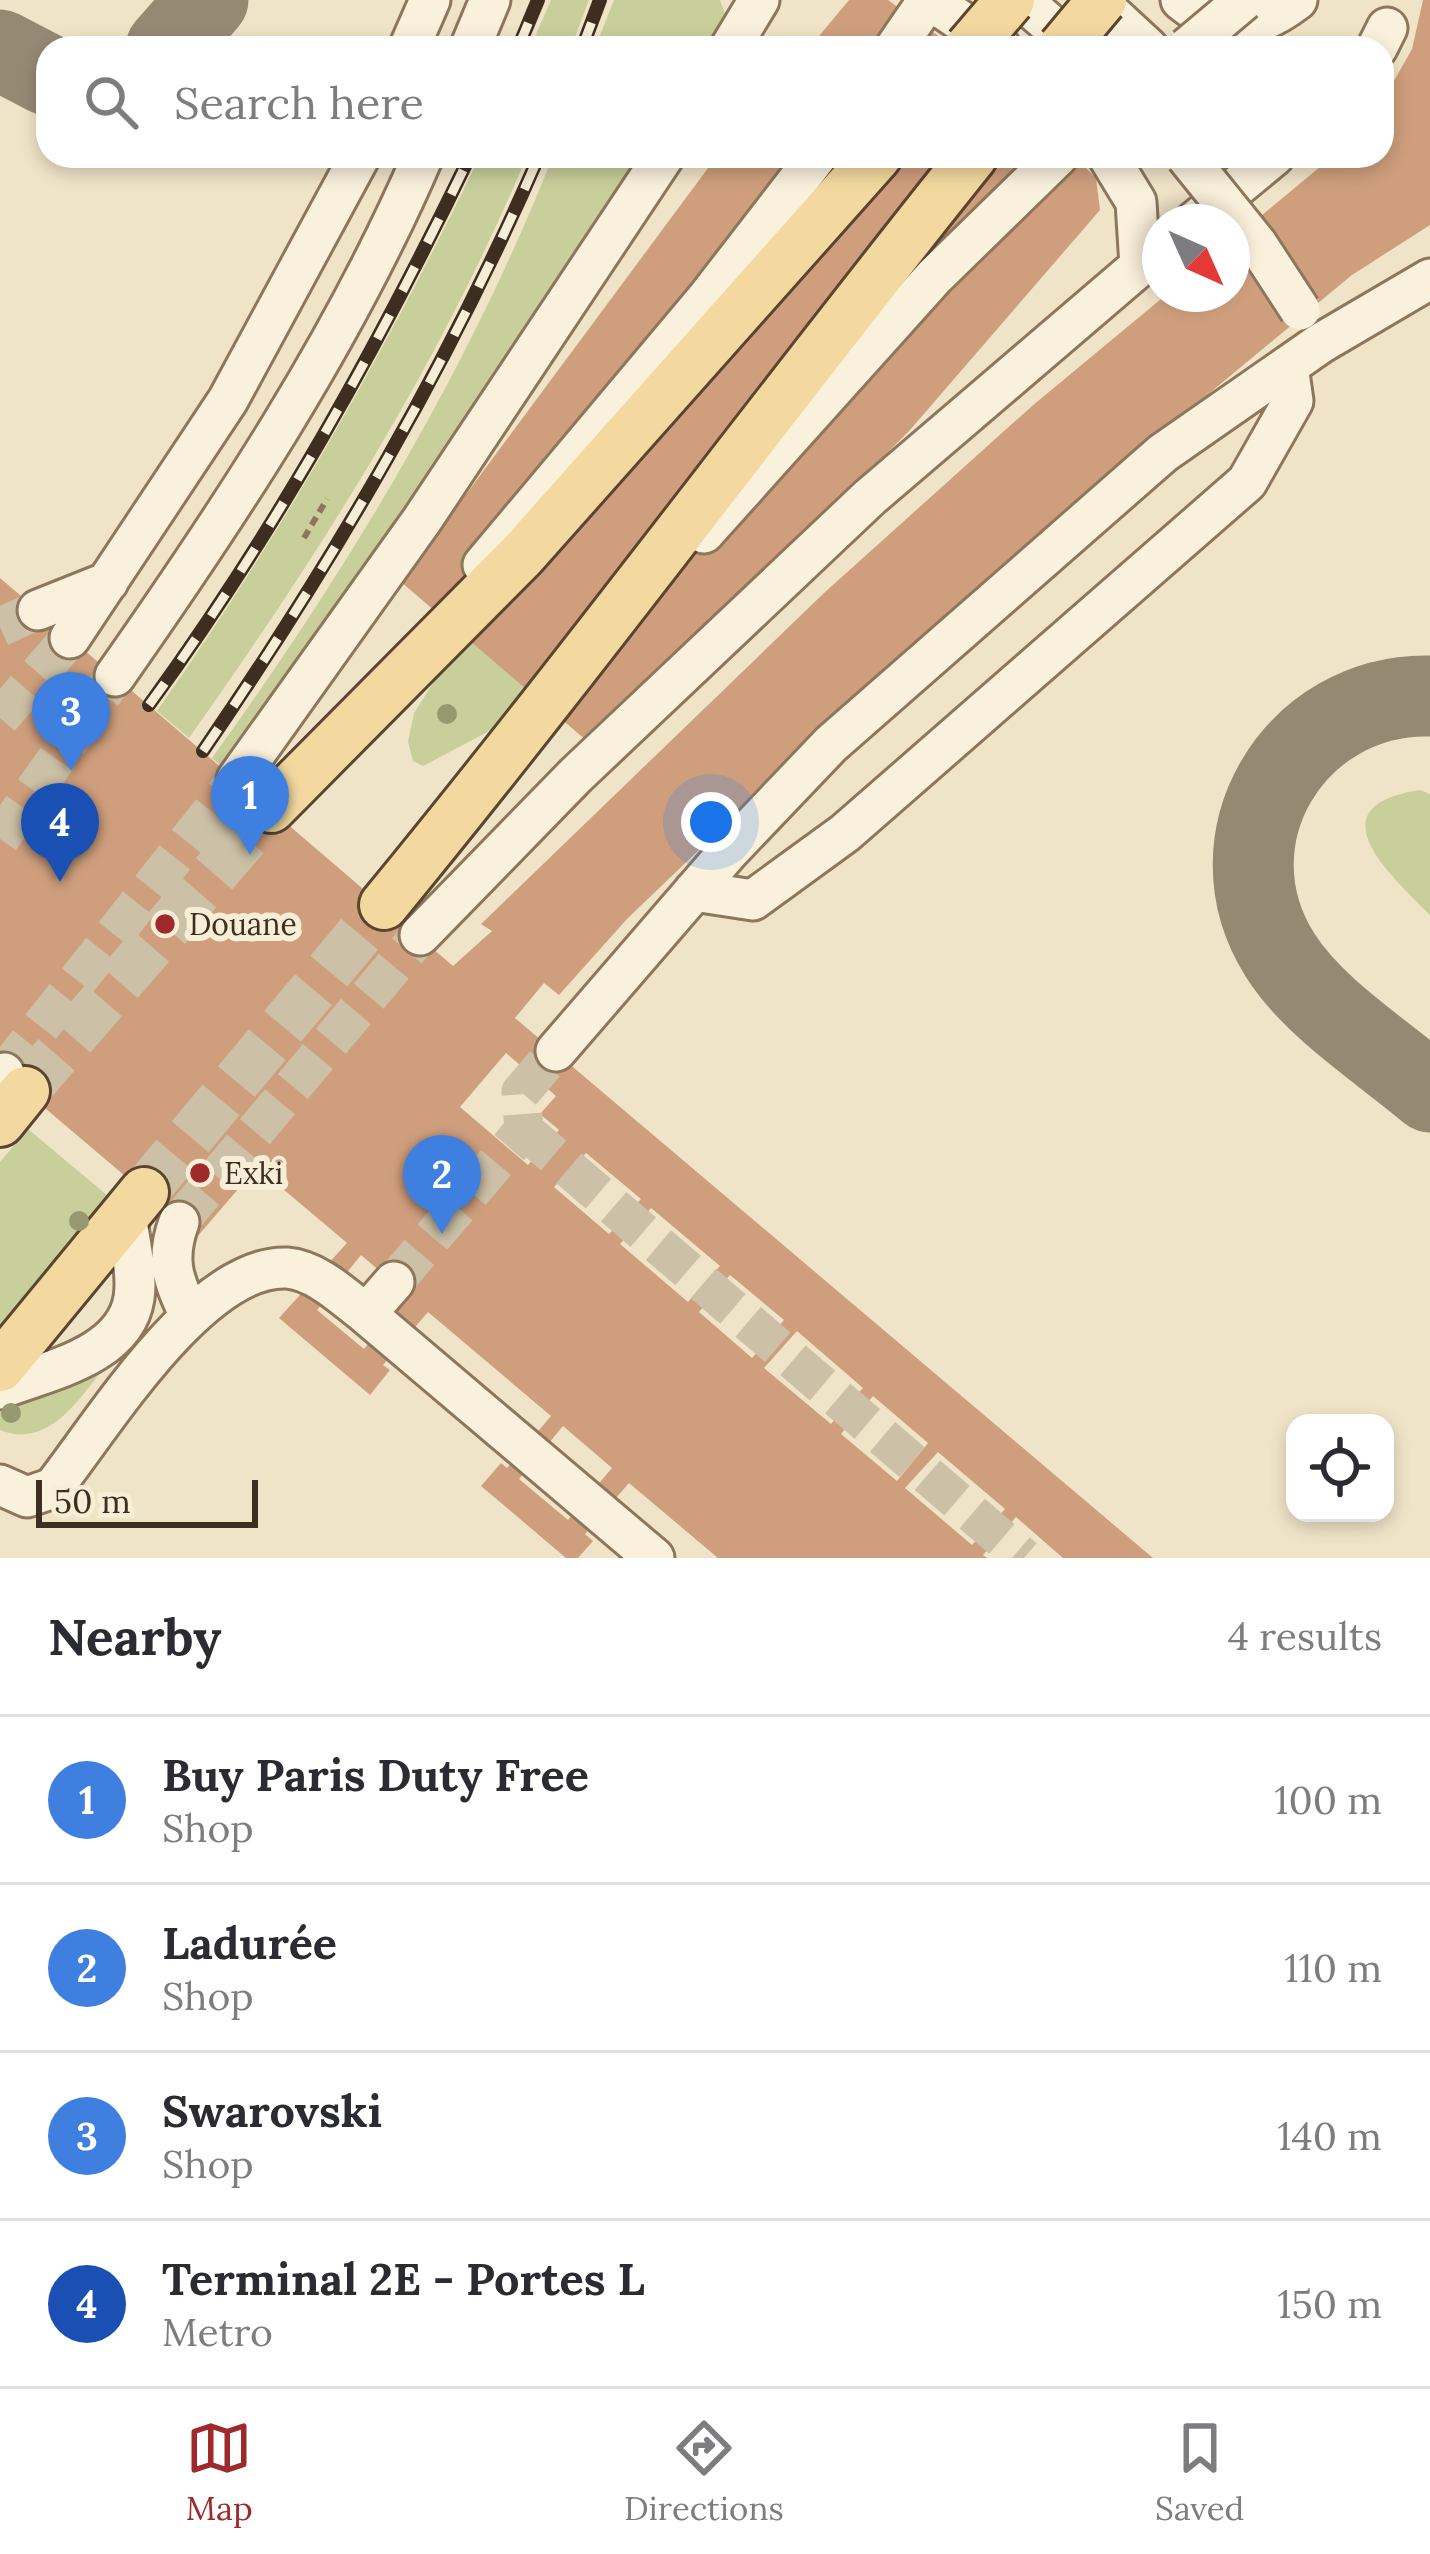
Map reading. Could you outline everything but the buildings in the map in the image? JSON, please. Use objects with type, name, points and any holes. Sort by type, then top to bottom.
[{"type":"main road","points":[[979,36],[1010,0]]},
{"type":"main road","points":[[1071,36],[1099,0]]},
{"type":"main road","points":[[254,793],[350,723],[522,555],[866,168]]},
{"type":"main road","points":[[402,920],[536,720],[751,432],[963,168]]},
{"type":"main road","points":[[0,1367],[150,1210]]},
{"type":"lane","points":[[414,36],[430,0]]},
{"type":"lane","points":[[475,36],[490,0]]},
{"type":"lane","points":[[737,36],[759,0]]},
{"type":"lane","points":[[883,36],[908,0]]},
{"type":"lane","points":[[904,36],[929,0],[983,36]]},
{"type":"lane","points":[[1022,0],[1063,36]]},
{"type":"lane","points":[[1099,0],[1136,36]]},
{"type":"lane","points":[[1181,0],[1208,22],[1240,29],[1270,20],[1297,0]]},
{"type":"lane","points":[[1182,36],[1222,0]]},
{"type":"lane","points":[[1201,36],[1244,0]]},
{"type":"lane","points":[[70,638],[229,400],[354,168]]},
{"type":"lane","points":[[115,676],[239,493],[323,351],[417,168]]},
{"type":"lane","points":[[254,793],[422,520],[656,168]]},
{"type":"lane","points":[[622,400],[668,323],[788,168]]},
{"type":"lane","points":[[350,723],[622,400],[808,168]]},
{"type":"lane","points":[[536,720],[939,272],[1046,168]]},
{"type":"lane","points":[[939,272],[970,259],[1064,168]]},
{"type":"lane","points":[[1115,168],[1136,202],[1142,226]]},
{"type":"lane","points":[[1196,168],[1257,244],[1310,327]]},
{"type":"lane","points":[[1216,204],[1259,168]]},
{"type":"lane","points":[[402,920],[576,775],[870,497],[1142,265]]},
{"type":"lane","points":[[556,1051],[694,891],[831,744],[1163,453],[1288,366],[1310,327],[1430,279]]},
{"type":"lane","points":[[694,891],[753,900],[845,833],[1247,482],[1293,401],[1288,366]]},
{"type":"lane","points":[[38,610],[108,582]]},
{"type":"lane","points":[[150,1210],[169,1250],[172,1277],[190,1316]]},
{"type":"lane","points":[[0,1389],[89,1356],[120,1328],[134,1299],[150,1210]]},
{"type":"lane","points":[[1,1486],[27,1497],[53,1488],[190,1316],[237,1279],[288,1268],[323,1282],[366,1314],[654,1558]]},
{"type":"lane","points":[[366,1314],[394,1282]]},
{"type":"path","points":[[304,538],[327,500]]},
{"type":"green space","points":[[551,0],[589,0],[576,36],[535,36]]},
{"type":"green space","points":[[614,0],[720,0],[727,19],[716,36],[600,36]]},
{"type":"green space","points":[[474,168],[522,168],[455,310],[374,456],[189,738],[157,711],[330,441]]},
{"type":"green space","points":[[548,168],[635,168],[539,321],[228,771],[212,758],[357,542],[443,392]]},
{"type":"green space","points":[[624,464],[672,506],[497,727],[423,766],[413,761],[408,742],[414,713],[444,666]]},
{"type":"green space","points":[[1420,790],[1430,794],[1430,915],[1381,862],[1365,826],[1371,811],[1388,798]]},
{"type":"green space","points":[[28,1129],[114,1201],[0,1338],[0,1162]]},
{"type":"green space","points":[[112,1358],[78,1401],[51,1425],[19,1434],[0,1430],[0,1413],[14,1404]]},
{"type":"taxiway","points":[[176,36],[208,0]]},
{"type":"taxiway","points":[[0,50],[36,69]]},
{"type":"taxiway","points":[[1430,696],[1382,701],[1339,719],[1304,746],[1277,780],[1259,821],[1253,865],[1260,910],[1294,975],[1330,1011],[1430,1092]]},
{"type":"tunnel","points":[[0,627],[38,610]]},
{"type":"tunnel","points":[[0,718],[70,638]]},
{"type":"tunnel","points":[[0,839],[115,676]]},
{"type":"tunnel","points":[[4,1073],[237,779]]},
{"type":"tunnel","points":[[25,1091],[271,808]]},
{"type":"tunnel","points":[[144,1192],[384,905]]},
{"type":"tunnel","points":[[179,1222],[420,935]]},
{"type":"tunnel","points":[[394,1282],[524,1130],[521,1092],[556,1051]]},
{"type":"tunnel","points":[[524,1130],[1024,1558]]},
{"type":"railway","points":[[523,36],[538,0]]},
{"type":"railway","points":[[586,36],[600,0]]},
{"type":"railway","points":[[149,705],[239,573],[322,438],[464,168]]},
{"type":"railway","points":[[203,751],[386,461],[466,312],[534,168]]},
{"type":"place","name":"Swarovski","points":[[71,771]]},
{"type":"place","name":"Buy Paris Duty Free","points":[[250,855]]},
{"type":"place","name":"Terminal 2E - Portes L","points":[[60,882]]},
{"type":"place","name":"Douane","points":[[165,924]]},
{"type":"place","name":"Exki","points":[[200,1173]]},
{"type":"place","name":"Ladurée","points":[[442,1234]]}]
